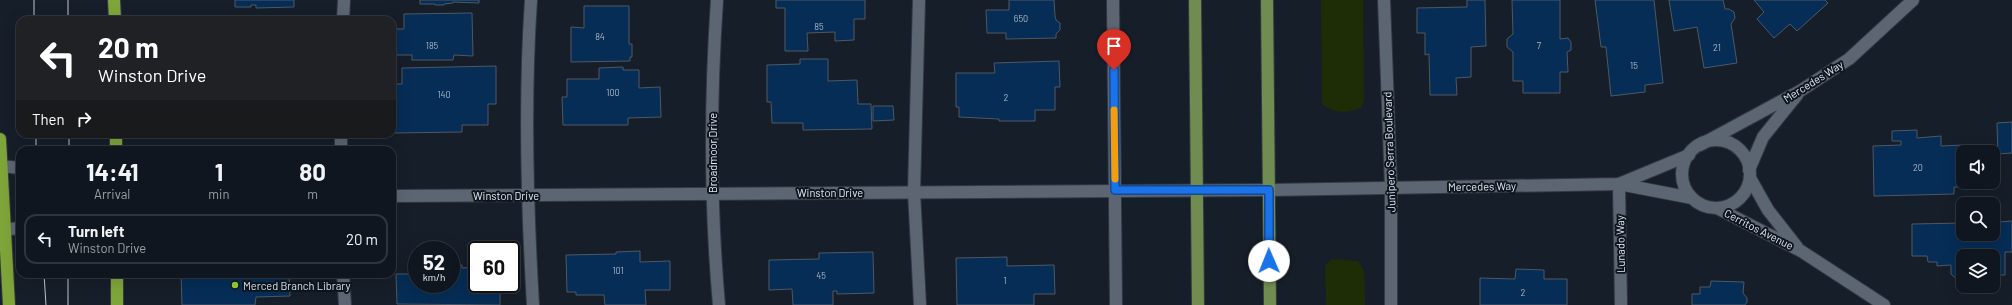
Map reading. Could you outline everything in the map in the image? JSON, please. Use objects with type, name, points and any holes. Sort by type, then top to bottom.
[{"type":"highway","points":[[114,0],[115,16]]},
{"type":"highway","points":[[0,139],[3,230],[9,305]]},
{"type":"highway","points":[[117,278],[117,305]]},
{"type":"main road","points":[[1195,0],[1198,305]]},
{"type":"main road","points":[[1267,0],[1270,305]]},
{"type":"street","points":[[343,16],[344,0]]},
{"type":"street","points":[[531,0],[527,68],[528,195],[533,305]]},
{"type":"street","name":"Broadmoor Drive","points":[[717,0],[713,74],[712,193],[720,305]]},
{"type":"street","points":[[919,0],[914,192],[920,305]]},
{"type":"street","points":[[1113,0],[1116,305]]},
{"type":"street","name":"Junipero Serra Boulevard","points":[[1384,0],[1391,187],[1392,305]]},
{"type":"street","name":"Mercedes Way","points":[[1700,145],[1800,91],[1849,59],[1914,0]]},
{"type":"street","points":[[1750,174],[1748,163],[1742,153],[1734,146],[1723,141],[1712,141],[1700,145],[1689,155],[1683,169],[1683,180],[1686,189],[1692,198],[1700,204],[1711,208],[1723,208],[1734,204],[1742,196],[1748,186],[1750,174],[1764,137],[1800,91]]},
{"type":"street","name":"Mercedes Way","points":[[1269,190],[1619,184],[1689,155]]},
{"type":"street","points":[[0,166],[16,168]]},
{"type":"street","name":"Cerritos Avenue","points":[[1750,174],[1768,210],[1801,251]]},
{"type":"street","points":[[1619,184],[1692,198]]},
{"type":"street","name":"Lunado Way","points":[[1619,184],[1621,305]]},
{"type":"street","name":"Winston Drive","points":[[396,196],[1269,190]]},
{"type":"street","name":"Cerritos Avenue","points":[[1717,208],[1801,251],[1884,305]]},
{"type":"street","points":[[3,230],[16,228]]},
{"type":"street","points":[[343,278],[345,305]]},
{"type":"green space","points":[[1321,0],[1363,0],[1364,101],[1361,108],[1341,112],[1331,110],[1322,104]]},
{"type":"green space","points":[[1332,259],[1358,261],[1364,271],[1365,305],[1326,305],[1325,266]]},
{"type":"building","points":[[235,0],[294,0],[294,7],[256,8],[256,5],[251,5],[251,7],[235,7]]},
{"type":"building","points":[[420,0],[479,0],[479,3],[453,2],[444,5],[435,5],[420,4]]},
{"type":"building","points":[[776,0],[865,0],[865,19],[854,19],[854,40],[835,41],[835,32],[807,33],[808,51],[785,51],[785,8],[776,8]]},
{"type":"building","points":[[1009,0],[1054,0],[1056,20],[1060,23],[1060,30],[1056,34],[1056,38],[1006,39],[1006,33],[987,33],[986,10],[1009,10]]},
{"type":"building","points":[[1467,0],[1485,0],[1486,46],[1471,47],[1471,77],[1456,78],[1457,95],[1430,95],[1429,54],[1425,55],[1425,33],[1417,33],[1417,8],[1467,7]]},
{"type":"building","points":[[1512,0],[1560,0],[1560,39],[1568,38],[1571,42],[1571,50],[1567,52],[1568,72],[1560,72],[1560,93],[1523,93],[1523,81],[1513,81],[1513,52],[1507,47],[1507,39],[1513,34]]},
{"type":"building","points":[[1595,0],[1654,0],[1663,83],[1645,85],[1645,92],[1611,96],[1606,47],[1601,47]]},
{"type":"building","points":[[1669,0],[1723,0],[1725,9],[1729,9],[1734,12],[1735,18],[1731,24],[1737,63],[1704,68],[1697,27],[1674,31]]},
{"type":"building","points":[[1754,0],[1825,0],[1828,3],[1797,31],[1790,24],[1774,38],[1757,19],[1764,12]]},
{"type":"building","points":[[584,6],[629,6],[629,44],[632,44],[632,57],[630,57],[630,61],[571,62],[571,27],[584,28]]},
{"type":"building","points":[[472,13],[473,56],[454,55],[453,60],[412,60],[412,55],[396,55],[396,29],[404,29],[404,14]]},
{"type":"building","points":[[800,59],[828,59],[828,81],[857,80],[858,104],[871,104],[872,129],[803,130],[803,123],[772,123],[771,102],[767,102],[767,65],[800,64]]},
{"type":"building","points":[[1059,61],[1060,87],[1055,87],[1055,110],[1035,110],[1035,121],[999,121],[999,119],[959,117],[959,107],[956,107],[956,73],[995,73],[994,63]]},
{"type":"building","points":[[496,66],[496,104],[488,104],[488,125],[462,125],[462,132],[396,133],[396,84],[402,84],[402,68]]},
{"type":"building","points":[[623,67],[623,70],[639,70],[639,88],[660,87],[661,117],[628,118],[628,125],[563,125],[562,97],[567,97],[567,79],[599,79],[599,68]]},
{"type":"building","points":[[873,106],[893,106],[894,120],[873,121]]},
{"type":"building","points":[[2012,122],[2012,153],[2000,154],[2000,145],[1998,145],[1997,123]]},
{"type":"building","points":[[1917,130],[1917,138],[1941,136],[1941,146],[1956,145],[1956,187],[1954,187],[1954,194],[1874,196],[1873,146],[1901,145],[1901,141],[1892,141],[1892,131]]},
{"type":"building","points":[[2012,221],[2012,252],[2005,252],[2005,275],[2000,275],[2000,249],[1956,249],[1956,278],[1951,274],[1951,265],[1937,266],[1937,262],[1928,262],[1927,256],[1912,256],[1912,224],[1956,223],[1956,241],[2000,241],[2000,222]]},
{"type":"building","points":[[640,251],[640,262],[670,261],[670,290],[645,290],[646,305],[605,305],[604,295],[576,295],[576,292],[567,292],[566,255],[616,254],[616,252]]},
{"type":"building","points":[[873,252],[874,293],[837,294],[837,291],[833,291],[833,305],[793,305],[792,289],[769,290],[769,260],[819,259],[819,253]]},
{"type":"building","points":[[1007,257],[1007,266],[1054,265],[1055,294],[1034,294],[1034,305],[957,305],[956,258]]},
{"type":"building","points":[[460,265],[462,265],[462,268],[468,268],[468,293],[500,293],[500,305],[397,304],[396,274],[408,274],[408,293],[460,293]]},
{"type":"building","points":[[1516,269],[1544,270],[1544,279],[1567,279],[1567,305],[1480,305],[1480,278],[1515,279]]},
{"type":"building","name":"Merced Branch Library","points":[[181,278],[289,278],[290,296],[256,297],[255,305],[182,305]]},
{"type":"building","points":[[1711,281],[1744,282],[1743,293],[1747,298],[1747,302],[1745,305],[1692,305],[1692,294],[1700,294],[1700,287],[1710,287]]},
{"type":"tram line","points":[[34,0],[34,16]]},
{"type":"tram line","points":[[68,0],[68,16]]},
{"type":"tram line","points":[[36,138],[36,146]]},
{"type":"tram line","points":[[69,138],[69,146]]},
{"type":"tram line","points":[[44,278],[46,305]]},
{"type":"tram line","points":[[68,278],[68,305]]},
{"type":"slow traffic","points":[[1114,110],[1115,179]]},
{"type":"place","name":"Merced Branch Library","points":[[235,285]]},
{"type":"route","points":[[1114,70],[1115,190],[1269,190],[1269,261]]}]
